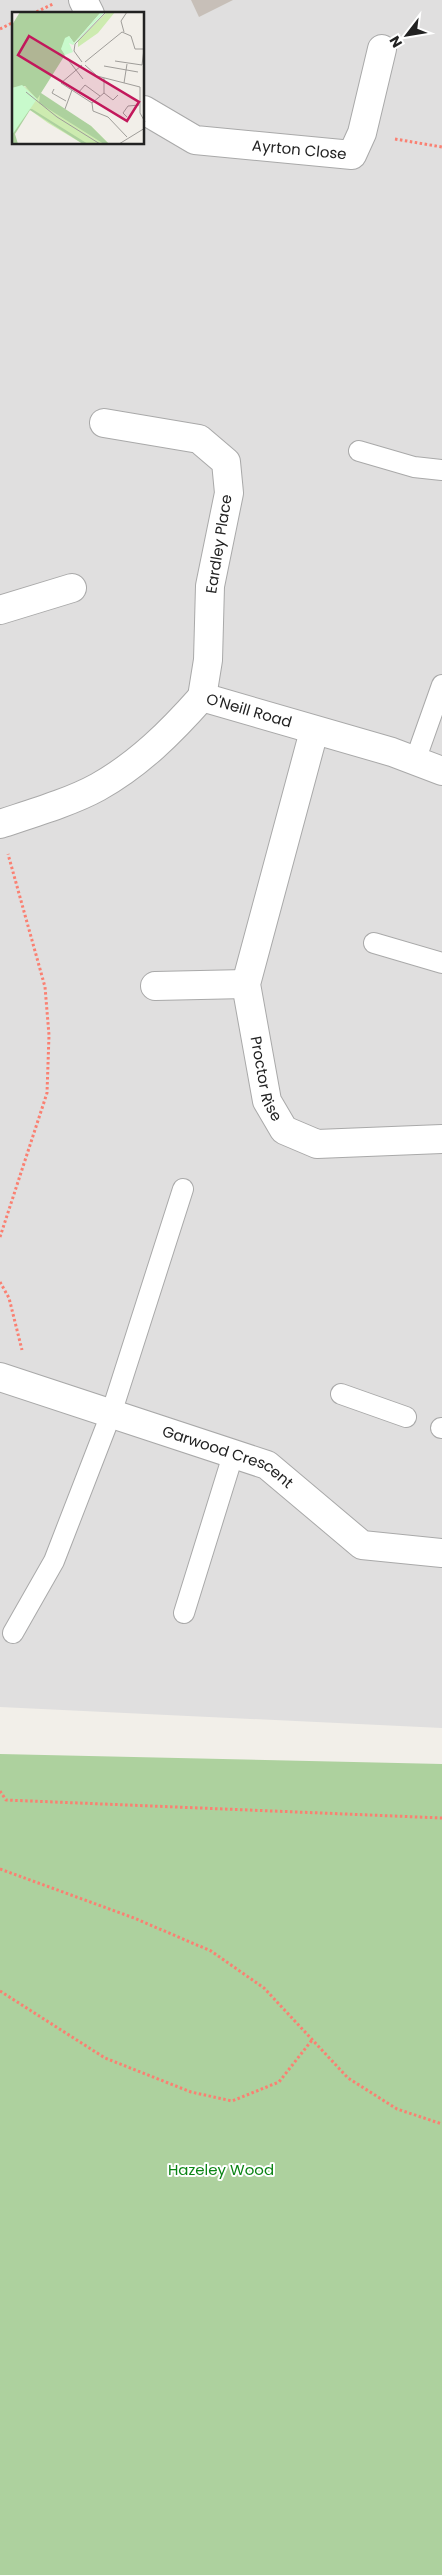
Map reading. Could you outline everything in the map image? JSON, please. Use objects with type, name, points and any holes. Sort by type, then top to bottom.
[{"type":"street","points":[[83,0],[89,12]]},
{"type":"street","name":"Ayrton Close","points":[[145,111],[195,140],[352,155],[362,133],[382,50]]},
{"type":"street","name":"Eardley Place","points":[[104,423],[199,439],[226,462],[229,493],[210,586],[208,660],[202,697]]},
{"type":"street","points":[[0,610],[72,588]]},
{"type":"street","name":"O'Neill Road","points":[[0,824],[96,788],[147,754],[175,728],[202,697],[442,771]]},
{"type":"street","name":"Proctor Rise","points":[[314,731],[246,984],[267,1101],[284,1130],[317,1144],[442,1139]]},
{"type":"street","points":[[155,986],[246,984]]},
{"type":"street","name":"Garwood Crescent","points":[[0,1377],[267,1465],[362,1546],[442,1553]]},
{"type":"lane","points":[[359,451],[414,467],[442,470]]},
{"type":"lane","points":[[414,761],[442,685]]},
{"type":"lane","points":[[374,943],[442,963]]},
{"type":"lane","points":[[13,1633],[54,1562],[111,1414],[183,1190]]},
{"type":"lane","points":[[341,1394],[406,1417]]},
{"type":"lane","points":[[184,1613],[233,1454]]},
{"type":"path","points":[[37,12],[55,4]]},
{"type":"path","points":[[0,29],[12,23]]},
{"type":"path","points":[[362,133],[442,147]]},
{"type":"path","points":[[0,1237],[47,1093],[49,1035],[45,987],[8,852]]},
{"type":"path","points":[[0,1791],[6,1800],[442,1818]]},
{"type":"path","points":[[0,1869],[134,1918],[211,1952],[264,1988],[348,2078],[397,2109],[442,2124]]},
{"type":"path","points":[[0,1992],[105,2058],[191,2092],[232,2101],[279,2082],[312,2040]]},
{"type":"shaded area","points":[[0,0],[442,0],[442,1728],[0,1707]]},
{"type":"green space","name":"Hazeley Wood","points":[[0,1754],[442,1764],[442,2575],[0,2575]]},
{"type":"building","points":[[191,0],[233,0],[199,17]]}]
